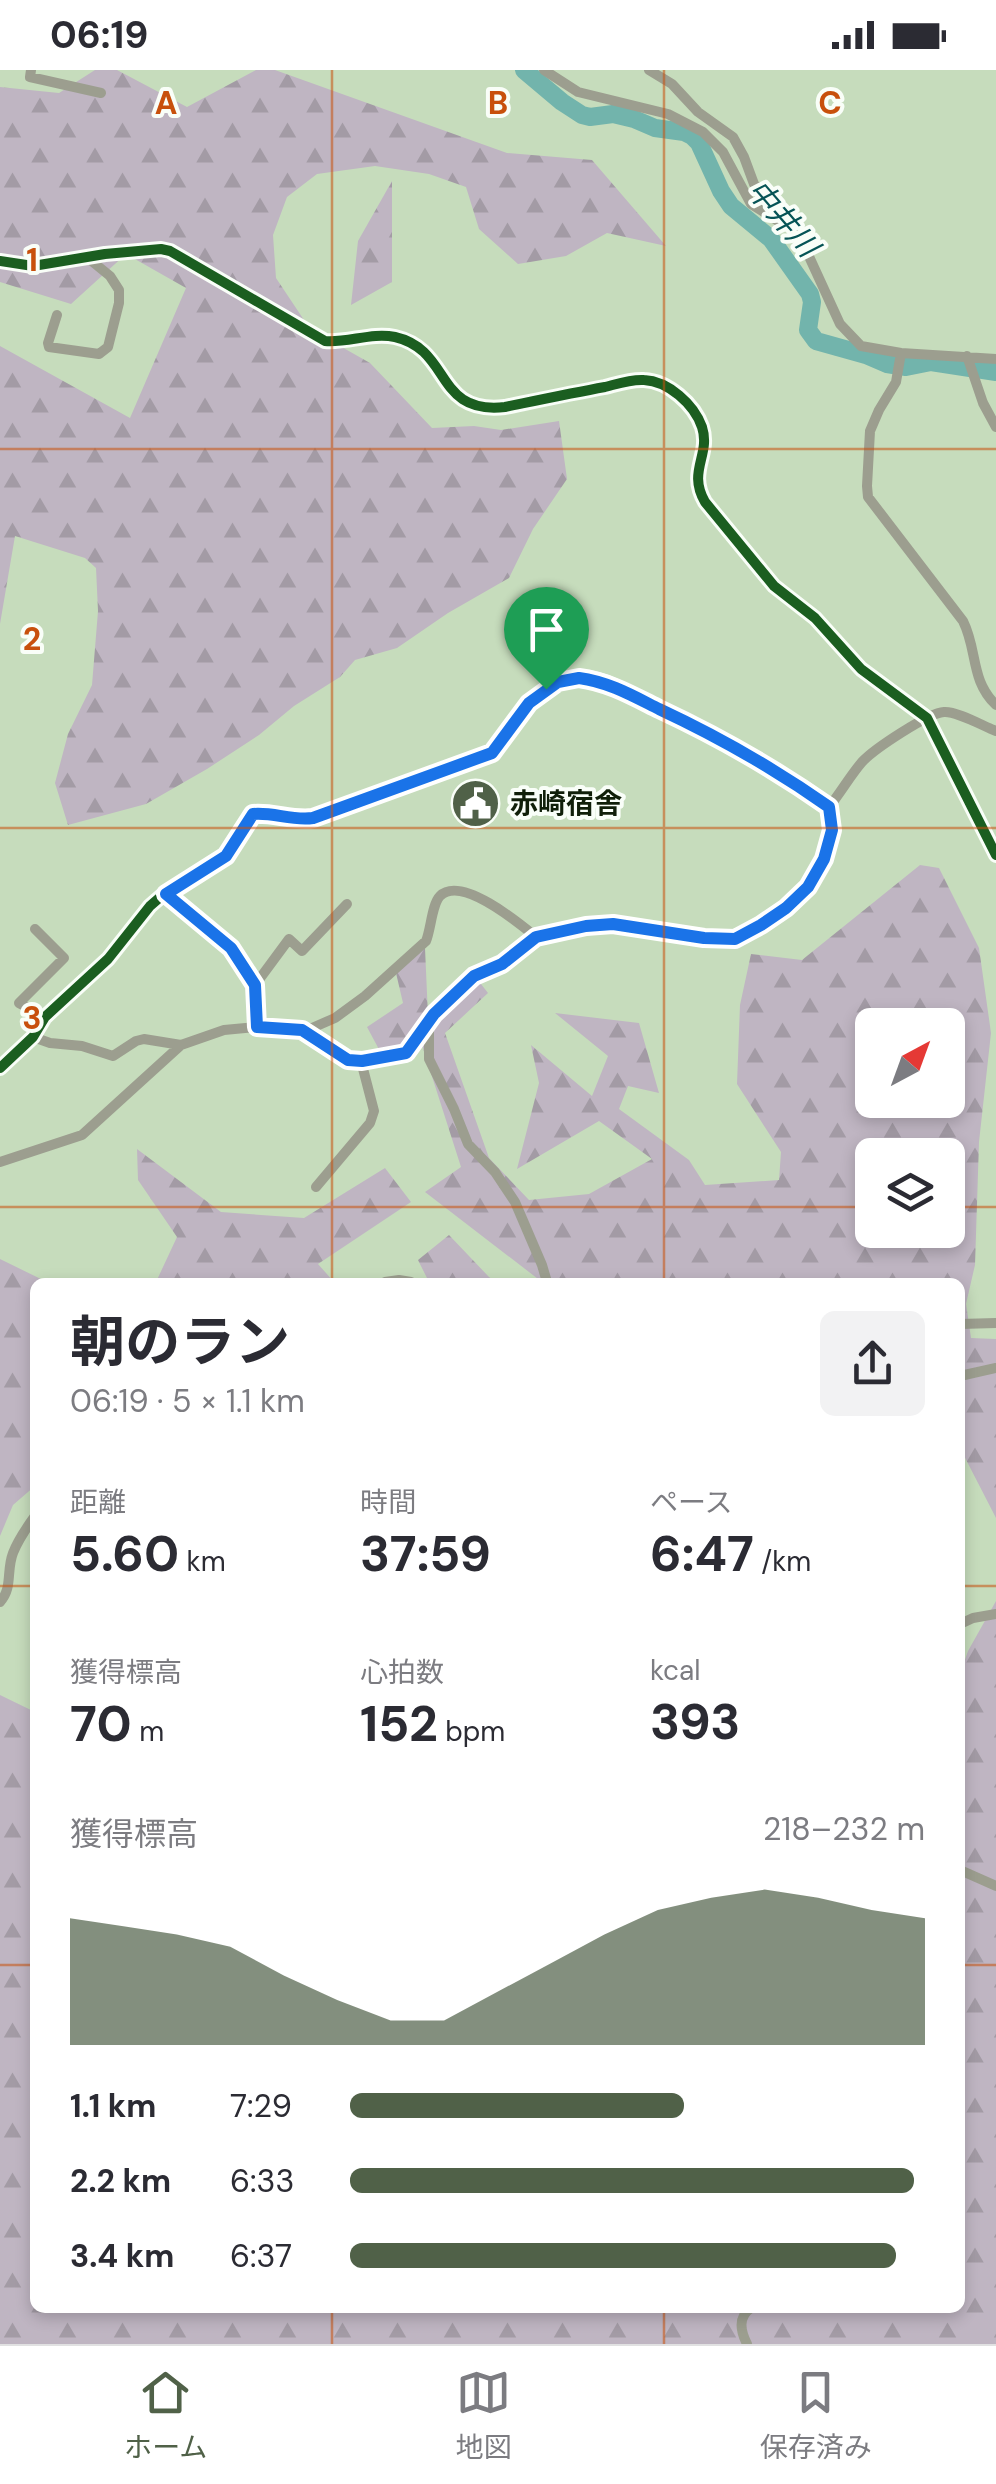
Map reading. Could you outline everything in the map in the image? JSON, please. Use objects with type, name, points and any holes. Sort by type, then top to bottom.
[{"type":"street","points":[[32,70],[30,77],[100,93]]},
{"type":"street","points":[[544,70],[578,92],[668,114],[703,132],[723,152],[751,204],[801,239],[840,324],[861,346],[900,361],[996,359]]},
{"type":"street","points":[[649,70],[672,84],[698,112],[733,138],[754,184],[790,216],[789,228]]},
{"type":"street","points":[[0,261],[33,266],[143,250],[170,251],[325,341],[342,343],[378,336],[395,337],[413,345],[428,355],[451,390],[474,407],[506,407],[644,380],[670,389],[689,406],[703,429],[696,480],[705,502],[774,586],[815,618],[869,675],[927,718],[996,854]]},
{"type":"street","points":[[56,315],[50,347],[99,354],[108,347],[120,303],[119,290],[110,276],[88,258]]},
{"type":"street","points":[[967,358],[996,427]]},
{"type":"street","points":[[900,361],[896,382],[870,431],[868,497],[963,621],[970,635],[978,679],[996,704]]},
{"type":"street","points":[[0,1068],[33,1037],[44,1017],[108,959],[150,906],[226,856],[253,814],[313,818],[492,753],[529,703],[558,682],[579,678],[617,687],[784,776],[829,807]]},
{"type":"street","points":[[302,1030],[348,1060],[406,1053],[430,1020],[474,976],[502,964],[536,937],[613,924],[735,939],[786,908],[808,887],[824,859],[832,830],[829,807],[867,756],[939,713],[951,712],[996,732]]},
{"type":"street","points":[[33,1037],[113,1056],[136,1041],[181,1044],[224,1030],[312,1028],[335,1018],[426,941],[435,904],[448,891],[457,889],[516,921],[536,937]]},
{"type":"street","points":[[166,894],[231,948],[255,985],[257,1027]]},
{"type":"street","points":[[255,985],[289,939],[302,951],[347,904]]},
{"type":"street","points":[[36,929],[64,958],[19,1003],[44,1017]]},
{"type":"street","points":[[430,1020],[430,1059],[468,1144],[515,1202],[545,1278]]},
{"type":"street","points":[[0,1162],[82,1136],[181,1044]]},
{"type":"street","points":[[316,1188],[370,1123],[374,1111],[362,1061]]},
{"type":"street","points":[[965,1324],[996,1323]]},
{"type":"street","points":[[965,1375],[996,1368]]},
{"type":"street","points":[[0,1602],[9,1586],[14,1550],[30,1524]]},
{"type":"street","points":[[965,1622],[996,1614]]},
{"type":"street","points":[[965,1872],[996,1886]]},
{"type":"street","points":[[745,2313],[742,2334],[747,2344]]},
{"type":"green space","points":[[95,70],[117,70],[187,107],[256,70],[275,70],[507,153],[592,160],[666,246],[607,233],[566,256],[518,264],[479,229],[466,187],[429,174],[375,166],[317,174],[287,197],[273,235],[276,278],[310,329],[370,363],[432,428],[474,426],[501,430],[559,421],[567,479],[533,529],[509,578],[397,648],[355,660],[340,677],[294,706],[259,735],[146,804],[68,825],[55,783],[68,734],[92,685],[98,611],[96,568],[85,558],[15,536],[0,624],[0,346],[130,418],[186,288],[126,254],[71,304],[0,282],[0,87],[59,93]]},
{"type":"green space","points":[[392,181],[392,282],[351,305],[358,241]]},
{"type":"green space","points":[[920,865],[939,868],[979,948],[991,1033],[979,1142],[975,1265],[966,1304],[971,1338],[996,1339],[996,1518],[965,1458],[965,1278],[537,1278],[425,1192],[461,1167],[420,1039],[382,1055],[367,1027],[403,1003],[396,973],[425,948],[428,1016],[474,975],[488,993],[445,1033],[489,1158],[529,1200],[589,1194],[652,1159],[599,1121],[517,1169],[539,1083],[531,1045],[592,1096],[608,1056],[555,1013],[639,1023],[659,1093],[628,1086],[619,1109],[689,1160],[705,1185],[779,1180],[781,1152],[737,1084],[740,1005],[751,954],[802,960]]},
{"type":"green space","points":[[137,1149],[221,1212],[304,1218],[385,1168],[411,1202],[318,1264],[330,1278],[158,1278],[177,1237],[138,1180]]},
{"type":"green space","points":[[449,1235],[490,1278],[427,1278],[418,1260]]},
{"type":"green space","points":[[0,1259],[39,1278],[30,1278],[30,1490],[13,1505],[0,1536]]},
{"type":"green space","points":[[996,1601],[996,2344],[0,2344],[0,1695],[30,1710],[30,2313],[965,2313],[968,1651]]},
{"type":"waterway","name":"中井川","points":[[524,70],[582,115],[613,114],[692,136],[731,206],[771,239],[810,294],[808,330],[816,341],[887,364],[906,367],[931,362],[996,372]]},
{"type":"cycle path","points":[[0,261],[33,266],[105,254],[170,251],[325,341],[386,336],[413,344],[454,392],[482,407],[505,407],[634,380],[653,381],[671,389],[693,410],[702,427],[704,446],[698,481],[705,502],[774,586],[815,618],[861,669],[927,718],[996,855]]},
{"type":"cycle path","points":[[0,1068],[33,1037],[45,1017],[108,959],[150,906],[226,856],[253,814],[313,818],[493,753],[527,706],[562,682],[585,678],[614,686],[741,752],[829,807]]},
{"type":"place","name":"赤崎宿舎","points":[[475,803]]},
{"type":"route","points":[[579,678],[617,687],[756,759],[829,807],[832,830],[824,859],[808,887],[786,908],[735,939],[613,924],[536,937],[502,964],[474,976],[434,1014],[406,1053],[348,1060],[302,1030],[257,1027],[255,985],[231,948],[166,894],[226,856],[253,814],[313,818],[492,753],[514,720],[546,689],[579,678]]}]
